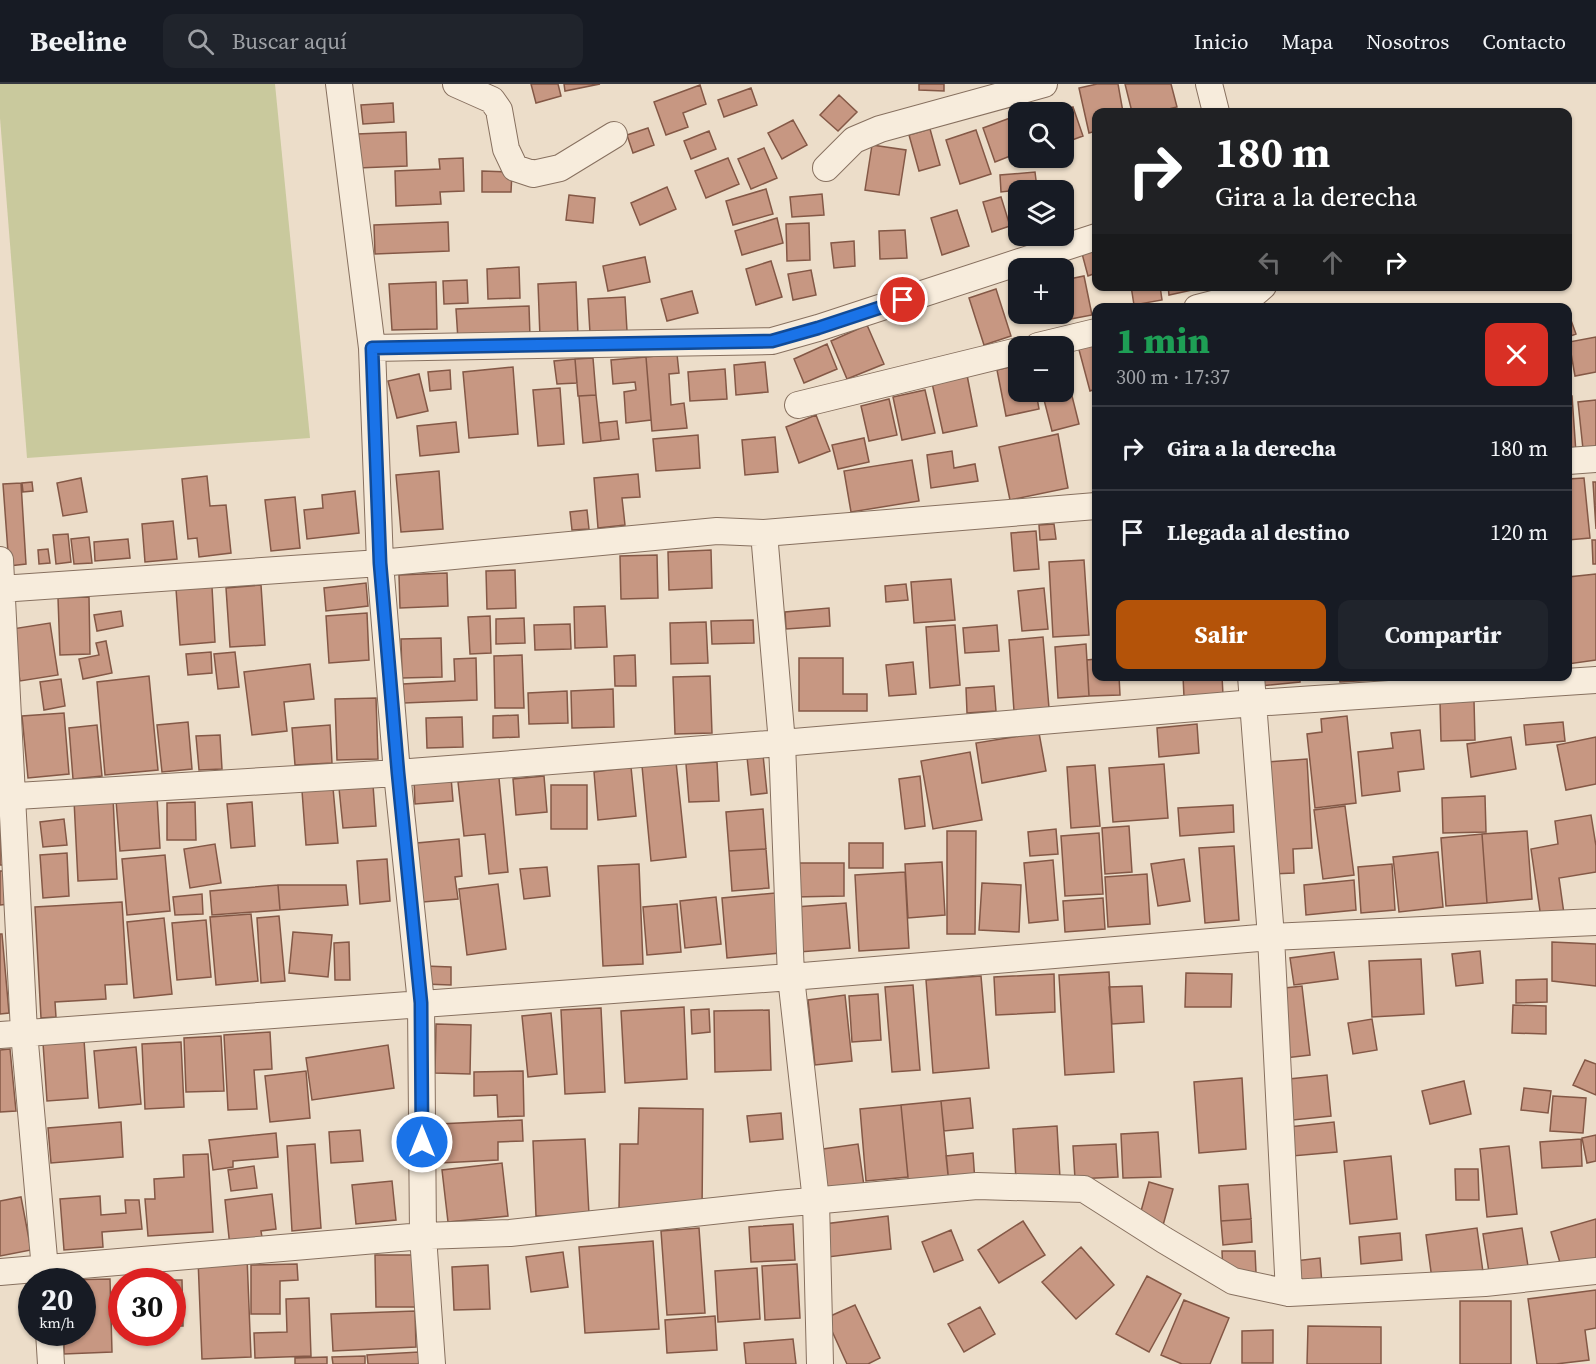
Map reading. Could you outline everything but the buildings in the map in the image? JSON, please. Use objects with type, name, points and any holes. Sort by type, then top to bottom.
[{"type":"street","points":[[339,84],[372,348],[380,563],[421,1003],[423,1236],[432,1364]]},
{"type":"street","points":[[456,84],[492,100],[499,110],[506,149],[514,168],[533,174],[560,168],[614,135]]},
{"type":"street","points":[[826,168],[854,140],[880,129],[1044,84]]},
{"type":"street","points":[[1209,84],[1215,108]]},
{"type":"street","points":[[372,348],[772,341],[1092,238]]},
{"type":"street","points":[[1216,303],[1257,291]]},
{"type":"street","points":[[1074,337],[1092,333]]},
{"type":"street","points":[[798,405],[1008,353]]},
{"type":"street","points":[[1572,461],[1596,459]]},
{"type":"street","points":[[1,589],[380,563],[717,531],[764,533],[1092,506]]},
{"type":"street","points":[[764,533],[782,743],[791,977],[816,1201],[820,1364]]},
{"type":"street","points":[[0,560],[12,1034],[45,1268]]},
{"type":"street","points":[[6,796],[398,773],[1254,703],[1596,680]]},
{"type":"street","points":[[1252,681],[1271,937],[1289,1293]]},
{"type":"street","points":[[12,1034],[791,977],[1271,937],[1596,922]]},
{"type":"street","points":[[96,1270],[423,1236],[510,1233],[977,1186],[1084,1189],[1233,1281],[1289,1293],[1485,1283],[1596,1271]]},
{"type":"street","points":[[0,1272],[18,1273]]},
{"type":"street","points":[[50,1346],[51,1364]]},
{"type":"green space","points":[[0,84],[275,84],[310,438],[27,458],[0,118]]},
{"type":"route","points":[[422,1142],[421,1003],[380,563],[372,348],[772,341],[903,300]]}]
